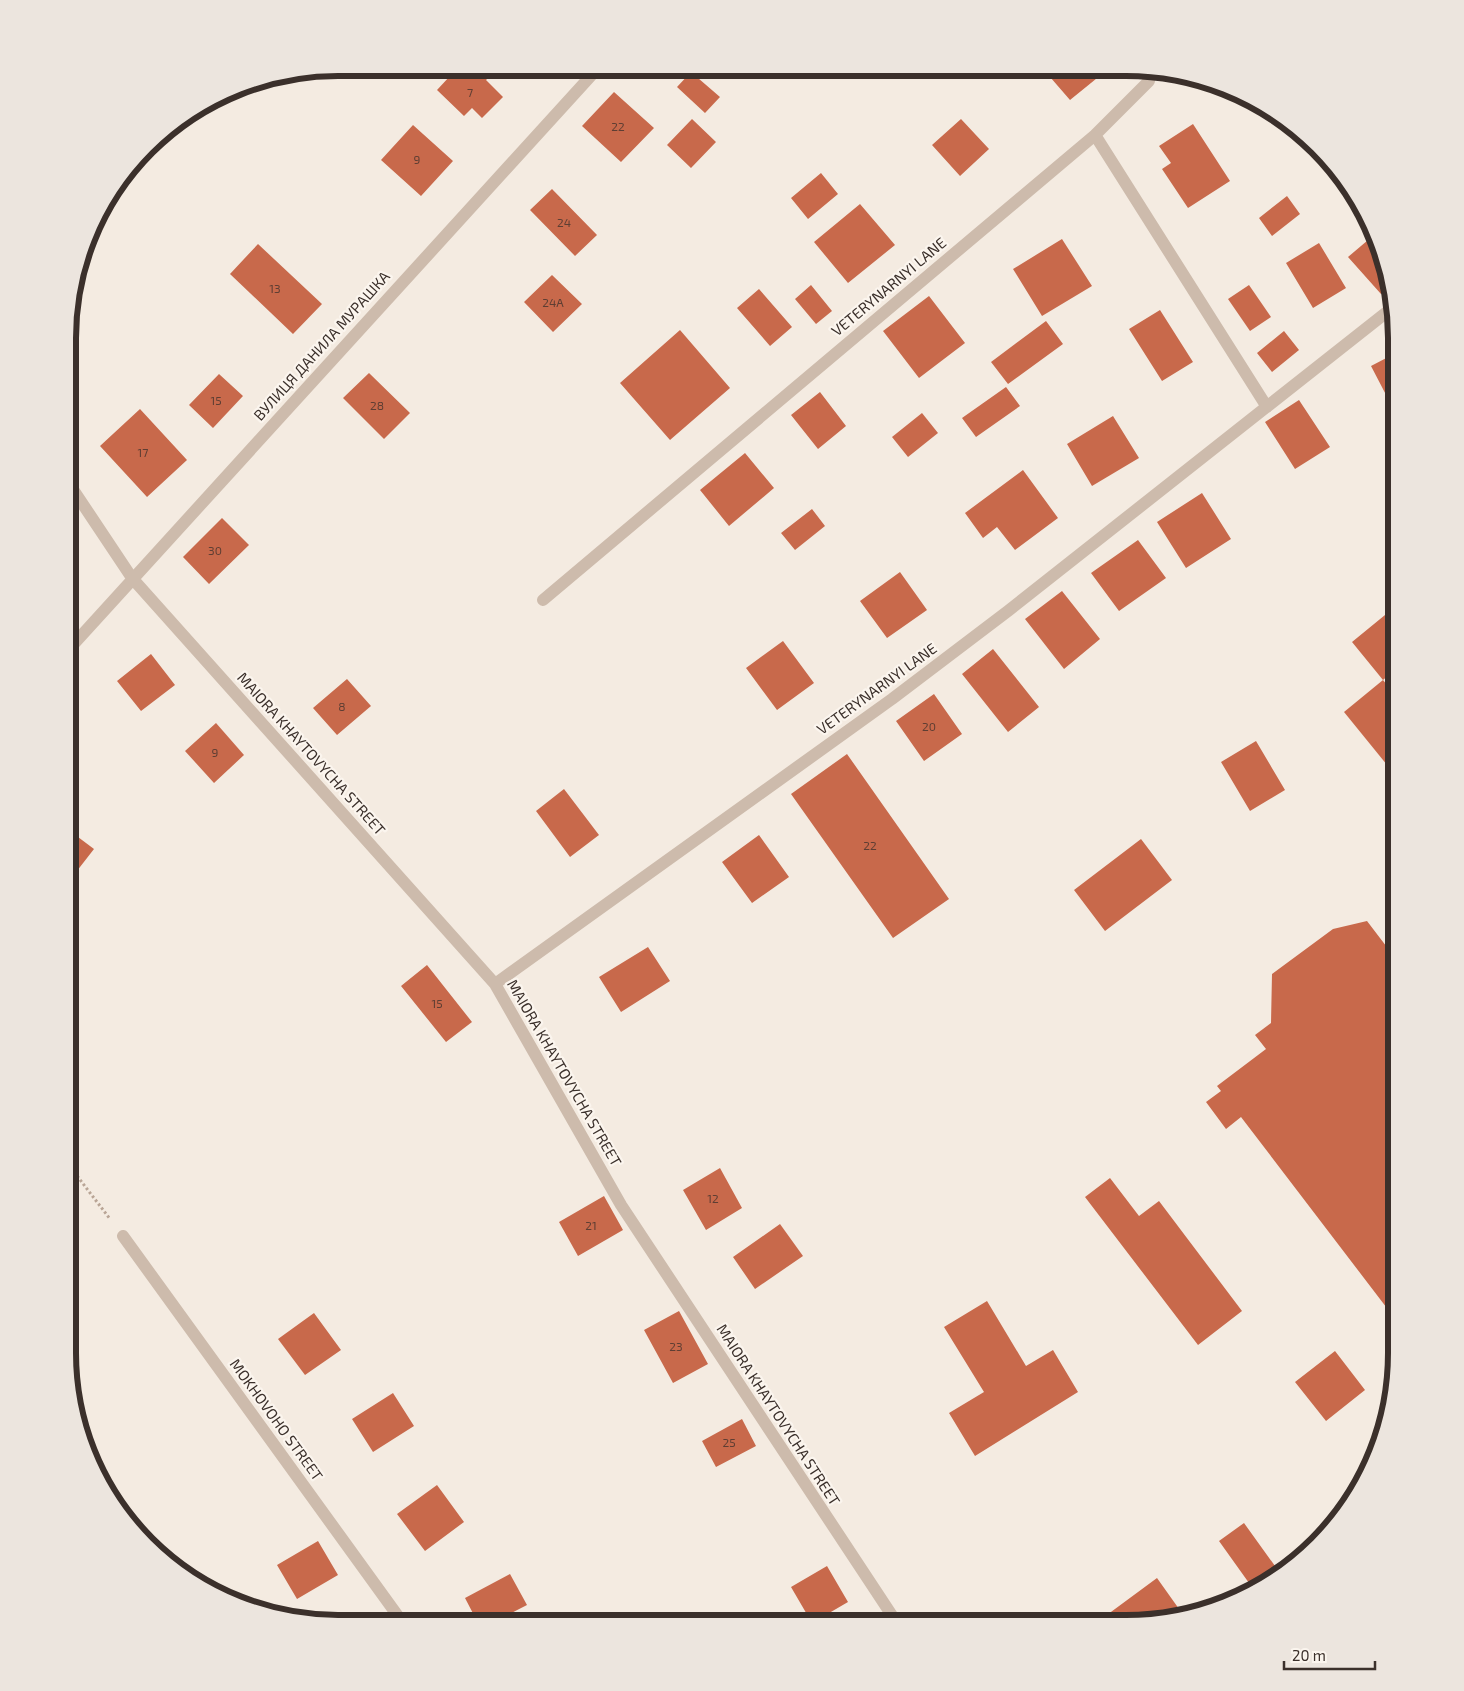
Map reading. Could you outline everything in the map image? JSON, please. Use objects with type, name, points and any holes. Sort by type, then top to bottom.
[{"type":"street","name":"ВУЛИЦЯ ДАНИЛА МУРАШКА","points":[[76,641],[591,76]]},
{"type":"street","name":"VETERYNARNYI LANE","points":[[544,600],[1095,135],[1149,82]]},
{"type":"street","points":[[1095,135],[1267,407]]},
{"type":"street","name":"VETERYNARNYI LANE","points":[[495,984],[892,700],[1008,611],[1386,312]]},
{"type":"street","name":"MAIORA KHAYTOVYCHA STREET","points":[[76,494],[132,578],[495,984],[621,1205],[892,1615]]},
{"type":"street","name":"MOKHOVOHO STREET","points":[[123,1236],[397,1615]]},
{"type":"path","points":[[76,1174],[123,1236]]},
{"type":"building","points":[[450,76],[490,76],[486,80],[503,97],[482,118],[472,108],[464,116],[437,90]]},
{"type":"building","points":[[687,76],[696,76],[720,97],[705,113],[677,87]]},
{"type":"building","points":[[1049,76],[1100,76],[1070,100]]},
{"type":"building","points":[[614,92],[654,128],[621,162],[582,126]]},
{"type":"building","points":[[692,119],[716,142],[691,168],[667,145]]},
{"type":"building","points":[[961,119],[989,149],[960,176],[932,145]]},
{"type":"building","points":[[1193,124],[1230,181],[1188,208],[1162,169],[1171,163],[1159,146]]},
{"type":"building","points":[[413,125],[453,161],[421,196],[381,160]]},
{"type":"building","points":[[821,173],[838,194],[808,219],[791,198]]},
{"type":"building","points":[[552,189],[597,235],[575,256],[530,210]]},
{"type":"building","points":[[1287,196],[1300,214],[1272,236],[1259,218]]},
{"type":"building","points":[[860,204],[895,245],[848,283],[814,242]]},
{"type":"building","points":[[1062,239],[1092,286],[1042,316],[1013,269]]},
{"type":"building","points":[[1369,240],[1384,292],[1381,294],[1348,257]]},
{"type":"building","points":[[1319,243],[1346,288],[1313,308],[1286,263]]},
{"type":"building","points":[[258,244],[322,304],[293,334],[230,274]]},
{"type":"building","points":[[552,275],[582,304],[553,332],[524,302]]},
{"type":"building","points":[[811,285],[832,311],[816,324],[795,299]]},
{"type":"building","points":[[1249,285],[1271,317],[1250,331],[1228,299]]},
{"type":"building","points":[[759,289],[792,327],[770,346],[737,308]]},
{"type":"building","points":[[929,296],[965,343],[919,378],[883,331]]},
{"type":"building","points":[[1160,310],[1193,362],[1162,381],[1129,329]]},
{"type":"building","points":[[1046,321],[1063,344],[1008,384],[991,362]]},
{"type":"building","points":[[680,330],[730,388],[670,440],[620,383]]},
{"type":"building","points":[[1284,331],[1299,350],[1272,372],[1257,353]]},
{"type":"building","points":[[1388,357],[1388,399],[1371,366]]},
{"type":"building","points":[[369,373],[410,413],[384,439],[343,398]]},
{"type":"building","points":[[219,374],[243,396],[213,428],[189,405]]},
{"type":"building","points":[[1006,387],[1020,406],[976,437],[962,418]]},
{"type":"building","points":[[820,392],[846,426],[818,449],[791,415]]},
{"type":"building","points":[[1299,400],[1330,447],[1295,469],[1265,422]]},
{"type":"building","points":[[140,409],[187,460],[147,497],[100,446]]},
{"type":"building","points":[[922,413],[938,433],[908,457],[892,437]]},
{"type":"building","points":[[1113,416],[1139,458],[1092,486],[1067,444]]},
{"type":"building","points":[[745,453],[774,488],[729,526],[700,490]]},
{"type":"building","points":[[1023,470],[1058,518],[1015,550],[997,527],[983,538],[965,513]]},
{"type":"building","points":[[1202,493],[1231,539],[1186,568],[1157,522]]},
{"type":"building","points":[[812,509],[825,526],[795,550],[781,533]]},
{"type":"building","points":[[222,518],[249,545],[209,584],[183,557]]},
{"type":"building","points":[[1138,540],[1166,578],[1119,611],[1091,573]]},
{"type":"building","points":[[900,572],[927,610],[887,638],[860,601]]},
{"type":"building","points":[[1062,591],[1100,639],[1064,669],[1025,619]]},
{"type":"building","points":[[1388,613],[1388,676],[1383,680],[1352,642]]},
{"type":"building","points":[[783,641],[814,683],[777,710],[746,668]]},
{"type":"building","points":[[993,649],[1039,707],[1008,732],[962,674]]},
{"type":"building","points":[[151,654],[175,685],[141,711],[117,681]]},
{"type":"building","points":[[347,679],[371,706],[337,735],[313,708]]},
{"type":"building","points":[[1383,680],[1388,686],[1388,766],[1344,712]]},
{"type":"building","points":[[934,694],[962,734],[924,761],[896,721]]},
{"type":"building","points":[[216,723],[244,755],[214,783],[185,751]]},
{"type":"building","points":[[1256,741],[1285,790],[1250,811],[1221,762]]},
{"type":"building","points":[[847,754],[949,899],[893,938],[791,794]]},
{"type":"building","points":[[564,789],[599,835],[570,857],[536,811]]},
{"type":"building","points":[[759,835],[789,877],[752,903],[722,862]]},
{"type":"building","points":[[76,836],[94,849],[76,872]]},
{"type":"building","points":[[1141,839],[1172,880],[1105,931],[1074,890]]},
{"type":"building","points":[[1367,921],[1388,949],[1388,1310],[1241,1117],[1226,1129],[1206,1102],[1221,1091],[1217,1086],[1266,1049],[1255,1035],[1271,1023],[1272,974],[1333,929]]},
{"type":"building","points":[[648,947],[670,981],[621,1012],[599,977]]},
{"type":"building","points":[[427,965],[472,1022],[446,1042],[401,986]]},
{"type":"building","points":[[720,1168],[742,1208],[706,1230],[683,1190]]},
{"type":"building","points":[[1110,1178],[1139,1216],[1159,1201],[1242,1311],[1198,1345],[1085,1197]]},
{"type":"building","points":[[604,1196],[623,1230],[578,1256],[559,1222]]},
{"type":"building","points":[[780,1224],[803,1256],[755,1289],[733,1257]]},
{"type":"building","points":[[987,1301],[1026,1366],[1053,1350],[1078,1392],[975,1456],[949,1413],[984,1392],[944,1327]]},
{"type":"building","points":[[679,1311],[708,1364],[673,1383],[644,1330]]},
{"type":"building","points":[[314,1313],[341,1350],[305,1375],[278,1339]]},
{"type":"building","points":[[1335,1351],[1365,1390],[1326,1421],[1295,1382]]},
{"type":"building","points":[[393,1393],[414,1426],[373,1452],[352,1419]]},
{"type":"building","points":[[742,1419],[756,1446],[716,1467],[702,1441]]},
{"type":"building","points":[[437,1485],[464,1522],[425,1551],[397,1514]]},
{"type":"building","points":[[1244,1523],[1276,1567],[1250,1584],[1219,1541]]},
{"type":"building","points":[[318,1541],[338,1575],[297,1599],[277,1565]]},
{"type":"building","points":[[827,1566],[848,1602],[826,1615],[807,1615],[791,1587]]},
{"type":"building","points":[[510,1574],[527,1605],[508,1615],[474,1615],[465,1598]]},
{"type":"building","points":[[1157,1578],[1179,1609],[1160,1613],[1107,1615]]}]
